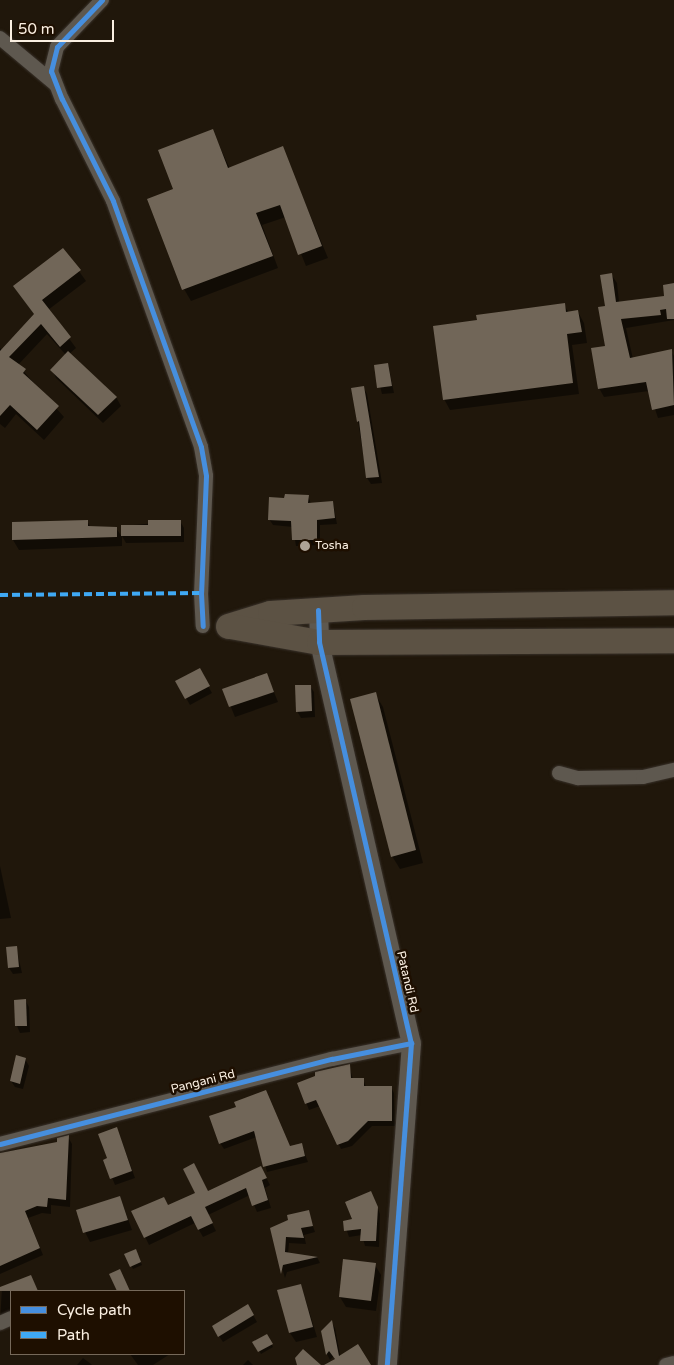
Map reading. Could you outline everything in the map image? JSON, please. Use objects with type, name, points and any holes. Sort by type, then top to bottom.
[{"type":"highway","points":[[674,602],[318,610],[270,613],[228,626],[270,636],[319,642],[674,640]]},
{"type":"street","points":[[102,0],[58,47],[51,63],[62,99],[113,201],[201,447],[206,476],[201,593],[203,626]]},
{"type":"street","points":[[0,38],[56,84]]},
{"type":"street","name":"Patandi Rd","points":[[318,610],[319,642],[411,1043],[387,1365]]},
{"type":"street","points":[[559,773],[578,778],[634,777],[674,770]]},
{"type":"street","name":"Pangani Rd","points":[[0,1144],[332,1059],[411,1043]]},
{"type":"street","points":[[666,1365],[674,1363]]},
{"type":"building","points":[[213,129],[228,168],[283,146],[322,246],[298,255],[280,205],[256,213],[273,256],[182,290],[147,199],[173,189],[158,150]]},
{"type":"building","points":[[63,248],[81,270],[42,300],[71,337],[60,347],[41,324],[9,357],[26,369],[23,373],[59,406],[37,430],[10,405],[0,416],[0,351],[34,314],[13,286]]},
{"type":"building","points":[[612,273],[616,302],[664,296],[663,285],[674,283],[674,319],[667,319],[666,309],[660,310],[661,315],[621,319],[630,358],[672,349],[674,405],[652,410],[646,382],[598,389],[591,348],[605,346],[598,307],[605,306],[600,275]]},
{"type":"building","points":[[565,303],[566,312],[578,310],[582,332],[567,334],[573,383],[443,400],[433,326],[477,320],[476,315]]},
{"type":"building","points":[[68,351],[117,397],[98,415],[50,370]]},
{"type":"building","points":[[388,363],[392,386],[377,388],[374,365]]},
{"type":"building","points":[[364,386],[379,477],[366,478],[359,421],[357,422],[351,388]]},
{"type":"building","points":[[285,494],[309,495],[308,503],[333,501],[335,518],[317,520],[317,540],[292,540],[291,521],[268,520],[269,497],[284,498]]},
{"type":"building","points":[[88,520],[88,526],[117,527],[117,537],[12,540],[12,522]]},
{"type":"building","points":[[148,520],[181,520],[181,536],[121,536],[121,525],[148,525]]},
{"type":"building","points":[[200,668],[210,686],[185,699],[175,681]]},
{"type":"building","points":[[267,673],[274,692],[229,707],[222,689]]},
{"type":"building","points":[[295,685],[311,685],[312,711],[296,712]]},
{"type":"building","points":[[376,692],[416,850],[391,857],[350,699]]},
{"type":"building","points":[[17,946],[19,967],[8,968],[6,947]]},
{"type":"building","points":[[26,999],[27,1026],[15,1026],[14,1000]]},
{"type":"building","points":[[16,1055],[26,1058],[20,1084],[10,1081]]},
{"type":"building","points":[[350,1064],[351,1078],[364,1078],[364,1086],[392,1086],[392,1121],[368,1121],[348,1141],[337,1145],[316,1100],[305,1104],[297,1083],[315,1076],[315,1072]]},
{"type":"building","points":[[266,1090],[290,1146],[302,1143],[305,1156],[263,1167],[254,1131],[219,1144],[209,1116],[236,1107],[234,1102]]},
{"type":"building","points":[[117,1127],[132,1171],[110,1179],[103,1160],[107,1158],[98,1134]]},
{"type":"building","points":[[69,1135],[66,1200],[48,1198],[47,1207],[37,1206],[25,1211],[40,1248],[0,1266],[0,1153],[57,1142],[57,1138]]},
{"type":"building","points":[[194,1163],[208,1191],[261,1166],[267,1178],[262,1180],[268,1200],[252,1206],[246,1188],[205,1207],[213,1223],[198,1230],[191,1216],[144,1238],[131,1211],[164,1197],[168,1205],[195,1193],[183,1169]]},
{"type":"building","points":[[371,1191],[378,1207],[376,1241],[360,1241],[361,1229],[344,1231],[343,1221],[352,1219],[345,1202]]},
{"type":"building","points":[[120,1196],[128,1220],[83,1233],[76,1210]]},
{"type":"building","points":[[309,1210],[313,1226],[301,1228],[304,1238],[286,1237],[285,1252],[318,1257],[283,1265],[281,1274],[270,1228],[288,1220],[287,1215]]},
{"type":"building","points":[[136,1249],[141,1262],[130,1267],[124,1254]]},
{"type":"building","points":[[343,1259],[376,1263],[371,1301],[339,1297]]},
{"type":"building","points":[[120,1269],[130,1290],[117,1290],[109,1274]]},
{"type":"building","points":[[31,1275],[38,1290],[0,1291],[0,1287]]},
{"type":"building","points":[[301,1284],[313,1327],[289,1333],[277,1290]]},
{"type":"building","points":[[248,1304],[254,1315],[218,1337],[212,1326]]},
{"type":"building","points":[[332,1320],[339,1356],[358,1344],[371,1365],[324,1365],[335,1359],[329,1351],[326,1355],[321,1331]]},
{"type":"building","points":[[267,1334],[273,1344],[258,1352],[252,1342]]},
{"type":"building","points":[[303,1349],[321,1365],[297,1365],[295,1358]]},
{"type":"marked path","points":[[0,595],[201,593]]},
{"type":"cycle path","points":[[102,0],[57,47],[51,71],[62,99],[113,201],[201,447],[206,476],[201,593],[203,626]]},
{"type":"cycle path","points":[[318,610],[319,642],[411,1043],[387,1365]]},
{"type":"cycle path","points":[[0,1144],[332,1059],[411,1043]]},
{"type":"place","name":"Tosha","points":[[305,546]]}]
